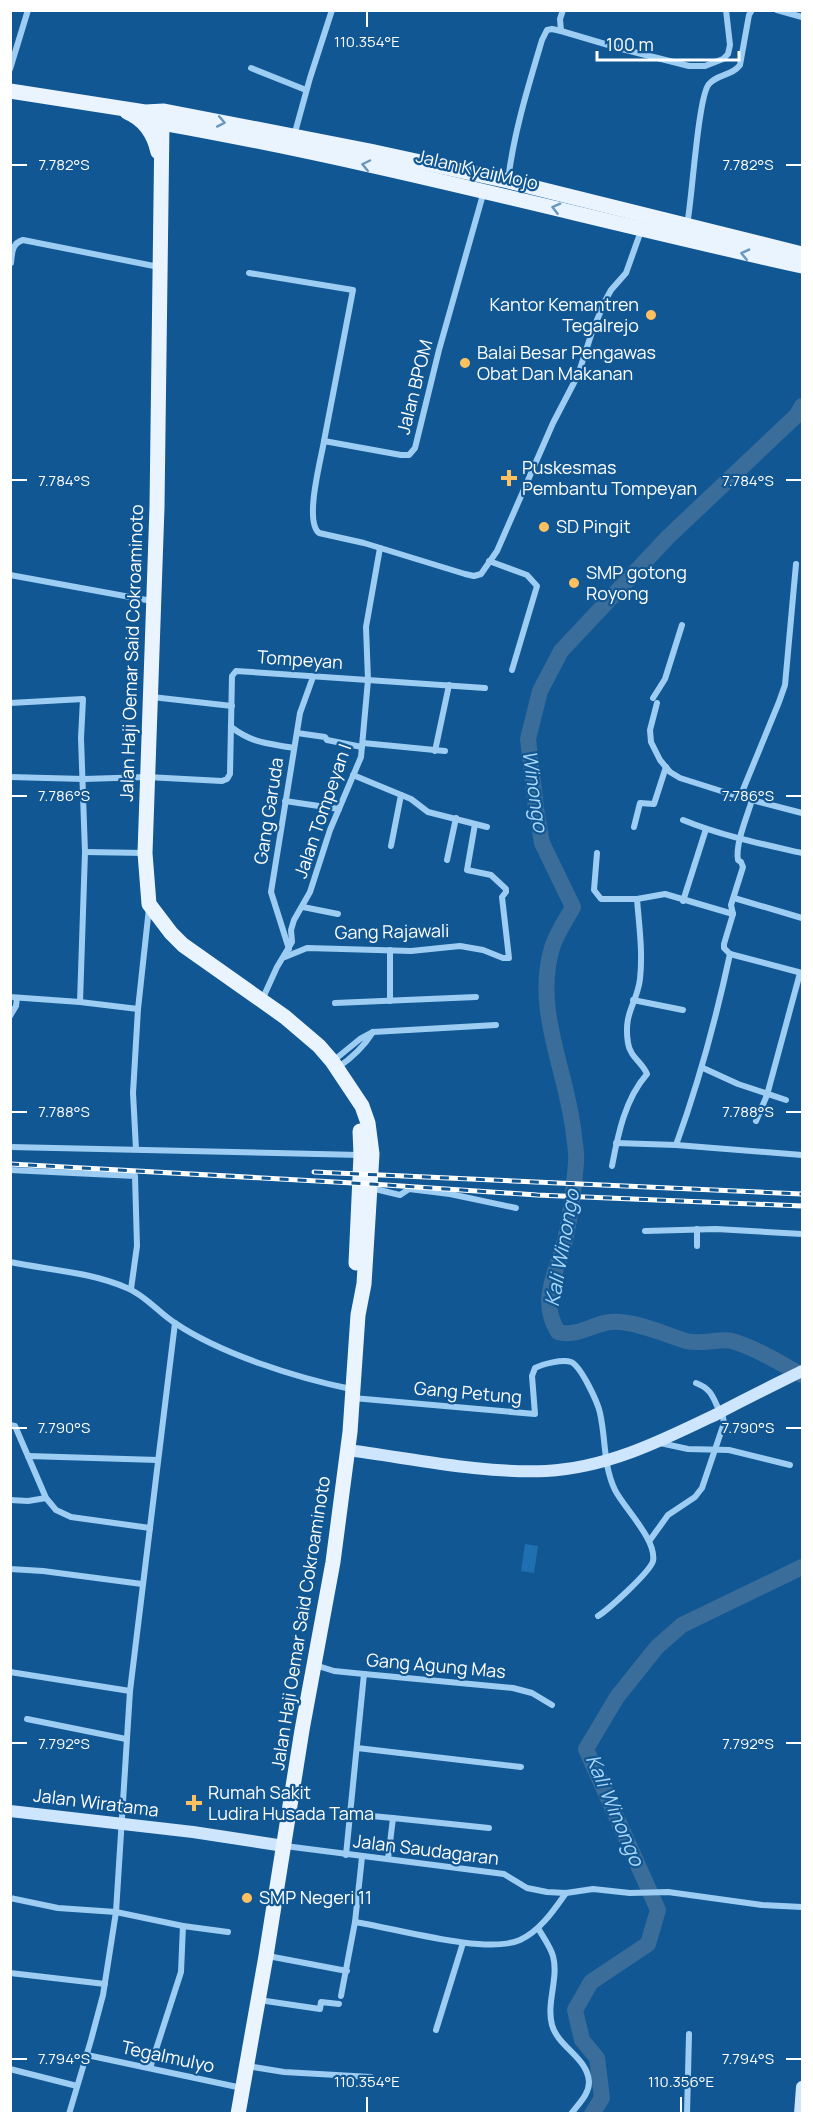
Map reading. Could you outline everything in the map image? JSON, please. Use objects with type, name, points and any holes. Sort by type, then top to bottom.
[{"type":"main road","name":"Jalan Kyai Mojo","points":[[10,91],[156,115],[508,181],[644,223],[802,266]]},
{"type":"main road","points":[[117,108],[135,115],[143,122],[154,138],[161,164]]},
{"type":"main road","name":"Jalan Kyai Mojo","points":[[156,115],[200,130],[292,142],[484,191],[644,223],[686,226],[802,254]]},
{"type":"main road","name":"Jalan Haji Oemar Said Cokroaminoto","points":[[156,115],[161,143],[161,164],[154,601],[147,777],[146,853],[149,904],[183,945],[300,1029],[334,1065],[362,1106],[368,1123],[372,1154],[364,1284],[358,1315],[353,1394],[333,1562],[238,2114]]},
{"type":"main road","points":[[161,164],[167,147],[177,135],[200,130]]},
{"type":"main road","name":"Jalan Haji Oemar Said Cokroaminoto","points":[[352,1093],[360,1134],[361,1155],[356,1289],[358,1315]]},
{"type":"main road","points":[[347,1450],[519,1472],[549,1471],[605,1461],[660,1442],[802,1371]]},
{"type":"main road","name":"Jalan Wiratama","points":[[10,1811],[193,1832],[284,1846]]},
{"type":"main road","points":[[800,2114],[802,2087]]},
{"type":"street","points":[[10,69],[28,10]]},
{"type":"street","points":[[292,142],[332,10]]},
{"type":"street","points":[[561,31],[560,19],[563,10]]},
{"type":"street","points":[[508,181],[512,146],[520,111],[544,34],[552,29],[689,66],[705,66],[729,54],[726,10]]},
{"type":"street","points":[[686,226],[705,91],[710,82],[736,70],[740,65],[749,15],[752,10]]},
{"type":"street","points":[[777,10],[802,17]]},
{"type":"street","points":[[251,68],[306,90]]},
{"type":"street","name":"Jalan BPOM","points":[[324,441],[401,455],[409,455],[413,452],[484,191]]},
{"type":"street","points":[[249,273],[353,291],[312,512],[314,529],[322,535],[380,548],[474,576],[481,574],[496,551],[553,423],[578,375],[605,301],[628,268],[644,223]]},
{"type":"street","points":[[11,263],[15,244],[29,240],[160,267]]},
{"type":"street","name":"Jalan Tompeyan I","points":[[262,1000],[292,942],[291,930],[310,892],[330,830],[359,763],[363,745],[368,680],[366,627],[380,548]]},
{"type":"street","points":[[489,561],[527,575],[537,586],[512,670]]},
{"type":"street","points":[[740,797],[780,702],[784,685],[796,564]]},
{"type":"street","points":[[10,575],[154,601]]},
{"type":"street","points":[[682,625],[665,679],[655,700],[650,730],[655,751],[666,767],[680,778],[802,813]]},
{"type":"street","name":"Tompeyan","points":[[232,705],[232,676],[234,672],[239,671],[485,688]]},
{"type":"street","name":"Gang Garuda","points":[[289,949],[271,892],[301,709],[313,677]]},
{"type":"street","points":[[435,750],[448,686]]},
{"type":"street","points":[[10,777],[84,779],[147,777],[222,781],[228,778],[232,705],[150,697]]},
{"type":"street","points":[[10,703],[83,699],[81,738],[85,852],[80,1002]]},
{"type":"street","points":[[231,727],[257,742],[294,748]]},
{"type":"street","points":[[297,734],[363,745],[445,751]]},
{"type":"street","points":[[634,827],[640,803],[654,804],[666,767]]},
{"type":"street","points":[[353,775],[420,804],[428,812],[487,827]]},
{"type":"street","points":[[391,846],[401,795]]},
{"type":"street","points":[[752,800],[739,839],[737,854],[743,867],[730,906],[733,914],[724,948],[730,954],[801,973],[767,1095],[756,1120]]},
{"type":"street","points":[[285,801],[339,809]]},
{"type":"street","points":[[447,860],[456,818]]},
{"type":"street","points":[[683,820],[706,830],[802,853]]},
{"type":"street","name":"Gang Rajawali","points":[[282,959],[307,948],[411,951],[460,946],[483,950],[504,958],[510,957],[502,897],[506,889],[491,875],[467,870],[476,824]]},
{"type":"street","points":[[683,901],[706,830]]},
{"type":"street","points":[[85,852],[146,853]]},
{"type":"street","points":[[597,853],[594,884],[598,897],[605,900],[637,899],[664,894],[733,914]]},
{"type":"street","points":[[734,898],[802,918]]},
{"type":"street","points":[[612,1166],[618,1132],[637,1086],[647,1074],[633,1057],[628,1042],[627,1018],[639,982],[640,968],[637,899]]},
{"type":"street","points":[[136,1149],[133,1093],[138,1009],[149,904]]},
{"type":"street","points":[[303,907],[338,914]]},
{"type":"street","points":[[390,950],[390,1001]]},
{"type":"street","points":[[676,1145],[703,1068],[730,954]]},
{"type":"street","points":[[335,1003],[476,997]]},
{"type":"street","points":[[10,1016],[16,1006],[14,998],[80,1002],[138,1009]]},
{"type":"street","points":[[633,1000],[682,1010]]},
{"type":"street","points":[[334,1065],[364,1046],[374,1032],[496,1025]]},
{"type":"street","points":[[703,1068],[786,1101]]},
{"type":"street","points":[[616,1143],[676,1145],[802,1155]]},
{"type":"street","points":[[10,1147],[361,1155]]},
{"type":"street","points":[[10,1170],[135,1176],[137,1246],[131,1289]]},
{"type":"street","points":[[371,1188],[400,1195],[409,1189],[450,1194],[516,1208]]},
{"type":"street","points":[[696,1246],[697,1229]]},
{"type":"street","points":[[645,1231],[697,1229],[802,1234]]},
{"type":"street","points":[[10,1262],[87,1276],[131,1289],[175,1323],[209,1342],[353,1394]]},
{"type":"street","points":[[69,2114],[105,1984],[116,1912],[130,1691],[175,1323]]},
{"type":"street","name":"Gang Petung","points":[[353,1394],[535,1414],[532,1376],[534,1371],[542,1364],[568,1362],[577,1368],[591,1391],[600,1413],[605,1461]]},
{"type":"street","points":[[650,1540],[668,1515],[695,1497],[702,1488],[724,1423],[710,1390],[696,1383]]},
{"type":"street","points":[[10,1425],[15,1426],[46,1498],[56,1510],[71,1517],[150,1528]]},
{"type":"street","points":[[660,1442],[688,1449],[729,1450],[790,1465]]},
{"type":"street","points":[[28,1456],[158,1460]]},
{"type":"street","points":[[598,1616],[618,1600],[651,1566],[653,1558],[650,1540],[614,1489],[605,1461]]},
{"type":"street","points":[[10,1500],[28,1501],[46,1498]]},
{"type":"street","points":[[10,1569],[142,1584]]},
{"type":"street","name":"Gang Agung Mas","points":[[314,1665],[334,1671],[513,1688],[532,1693],[552,1705]]},
{"type":"street","points":[[10,1672],[130,1691]]},
{"type":"street","points":[[346,1855],[364,1674]]},
{"type":"street","points":[[27,1719],[126,1739]]},
{"type":"street","points":[[357,1748],[521,1767]]},
{"type":"street","points":[[350,1814],[489,1828]]},
{"type":"street","points":[[388,1859],[393,1818]]},
{"type":"street","name":"Jalan Saudagaran","points":[[284,1846],[504,1874],[518,1884],[534,1890],[566,1893],[593,1889],[639,1893],[669,1892],[762,1905],[802,1907]]},
{"type":"street","points":[[341,1996],[355,1922],[362,1857]]},
{"type":"street","points":[[355,1922],[463,1943],[504,1944],[522,1939],[537,1928],[566,1893]]},
{"type":"street","points":[[10,1898],[58,1908],[116,1912],[183,1926],[228,1932]]},
{"type":"street","points":[[150,2068],[181,1972],[183,1926]]},
{"type":"street","points":[[537,1928],[553,1960],[552,2026],[585,2070],[588,2079],[587,2092],[571,2114]]},
{"type":"street","points":[[436,2030],[463,1943]]},
{"type":"street","points":[[266,1956],[347,1971]]},
{"type":"street","points":[[10,1972],[105,1984]]},
{"type":"street","points":[[258,2000],[320,2009],[321,2002],[339,2004]]},
{"type":"street","points":[[687,2114],[689,2034]]},
{"type":"street","name":"Tegalmulyo","points":[[87,2055],[242,2089]]},
{"type":"street","points":[[247,2066],[284,2072],[371,2077]]},
{"type":"street","points":[[10,2069],[77,2086]]},
{"type":"shaded area","points":[[525,1544],[538,1546],[534,1573],[521,1571]]},
{"type":"waterway","name":"Winongo","points":[[802,406],[797,415],[668,537],[561,651],[540,691],[528,739],[542,843],[573,907],[554,943],[547,972],[549,1019],[571,1112],[576,1156],[568,1227],[549,1295],[552,1319],[558,1332],[566,1333],[574,1333],[604,1323],[620,1322],[645,1327],[686,1341],[732,1341],[759,1352],[802,1375]]},
{"type":"waterway","name":"Kali Winongo","points":[[592,2114],[602,2098],[597,2058],[582,2040],[575,2010],[591,1982],[648,1944],[658,1910],[586,1749],[617,1697],[657,1647],[682,1625],[802,1567]]},
{"type":"railway","points":[[10,1164],[537,1195],[802,1206]]},
{"type":"railway","points":[[314,1172],[802,1194]]},
{"type":"place","name":"Kantor Kemantren Tegalrejo","points":[[651,315]]},
{"type":"place","name":"Balai Besar Pengawas Obat Dan Makanan","points":[[465,363]]},
{"type":"place","name":"Puskesmas Pembantu Tompeyan","points":[[509,478]]},
{"type":"place","name":"SD Pingit","points":[[544,527]]},
{"type":"place","name":"SMP gotong Royong","points":[[574,583]]},
{"type":"place","name":"Rumah Sakit Ludira Husada Tama","points":[[194,1803]]},
{"type":"place","name":"SMP Negeri 11","points":[[247,1898]]}]
